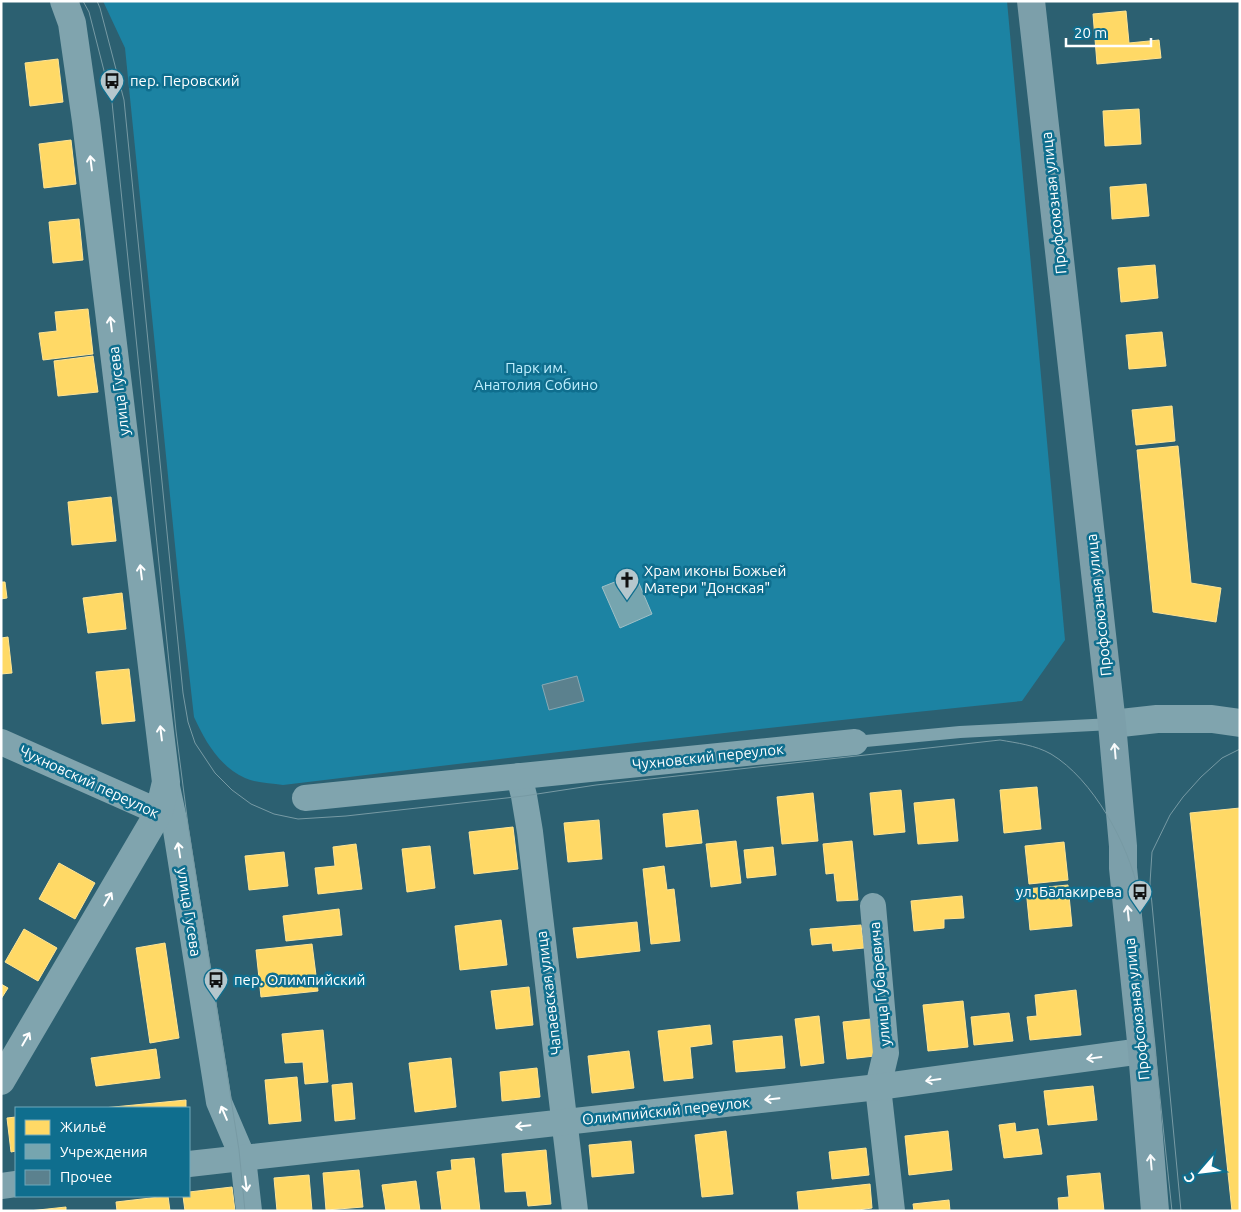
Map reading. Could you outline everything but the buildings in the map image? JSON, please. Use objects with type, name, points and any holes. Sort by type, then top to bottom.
[{"type":"main road","name":"Профсоюзная улица","points":[[1032,1],[1112,724],[1123,846],[1123,868],[1142,1051],[1155,1211]]},
{"type":"street","name":"улица Гусева","points":[[64,1],[72,23],[86,120],[166,782],[167,818],[219,1102],[243,1158],[249,1211]]},
{"type":"street","points":[[1112,724],[1157,719],[1212,718],[1240,723]]},
{"type":"street","name":"Чухновский переулок","points":[[1,742],[167,818]]},
{"type":"street","name":"Чухновский переулок","points":[[305,798],[855,742]]},
{"type":"street","name":"Чапаевская улица","points":[[519,776],[530,832],[575,1211]]},
{"type":"street","name":"улица Гусева","points":[[1,1081],[167,818]]},
{"type":"street","name":"улица Губаревича","points":[[873,906],[886,1053],[878,1087],[892,1211]]},
{"type":"street","name":"Олимпийский переулок","points":[[190,1164],[878,1087],[1142,1051]]},
{"type":"street","points":[[1,1186],[15,1184]]},
{"type":"lane","name":"Чухновский переулок","points":[[855,742],[960,732],[1112,724]]},
{"type":"green space","name":"Парк им. Анатолия Собино","points":[[103,1],[1007,1],[1065,640],[1022,701],[652,741],[283,785],[249,780],[228,767],[208,744],[194,717],[125,48]]},
{"type":"tram line","points":[[83,1],[89,12],[112,102],[176,731],[188,825],[239,1150],[245,1211]]},
{"type":"tram line","points":[[97,1],[124,100],[183,693],[188,722],[195,743],[215,773],[232,790],[251,804],[274,814],[298,819],[346,816],[524,796],[596,785],[1000,740],[1039,748],[1066,765],[1081,779],[1094,796],[1117,833],[1133,872],[1138,890],[1172,1211]]},
{"type":"tram line","points":[[1181,1211],[1150,883],[1152,852],[1170,815],[1183,797],[1222,758],[1240,749]]},
{"type":"place","name":"пер. Перовский","points":[[112,102]]},
{"type":"place","name":"Храм иконы Божьей Матери \"Донская\"","points":[[627,601]]},
{"type":"place","name":"ул. Балакирева","points":[[1140,913]]},
{"type":"place","name":"пер. Олимпийский","points":[[216,1001]]}]
